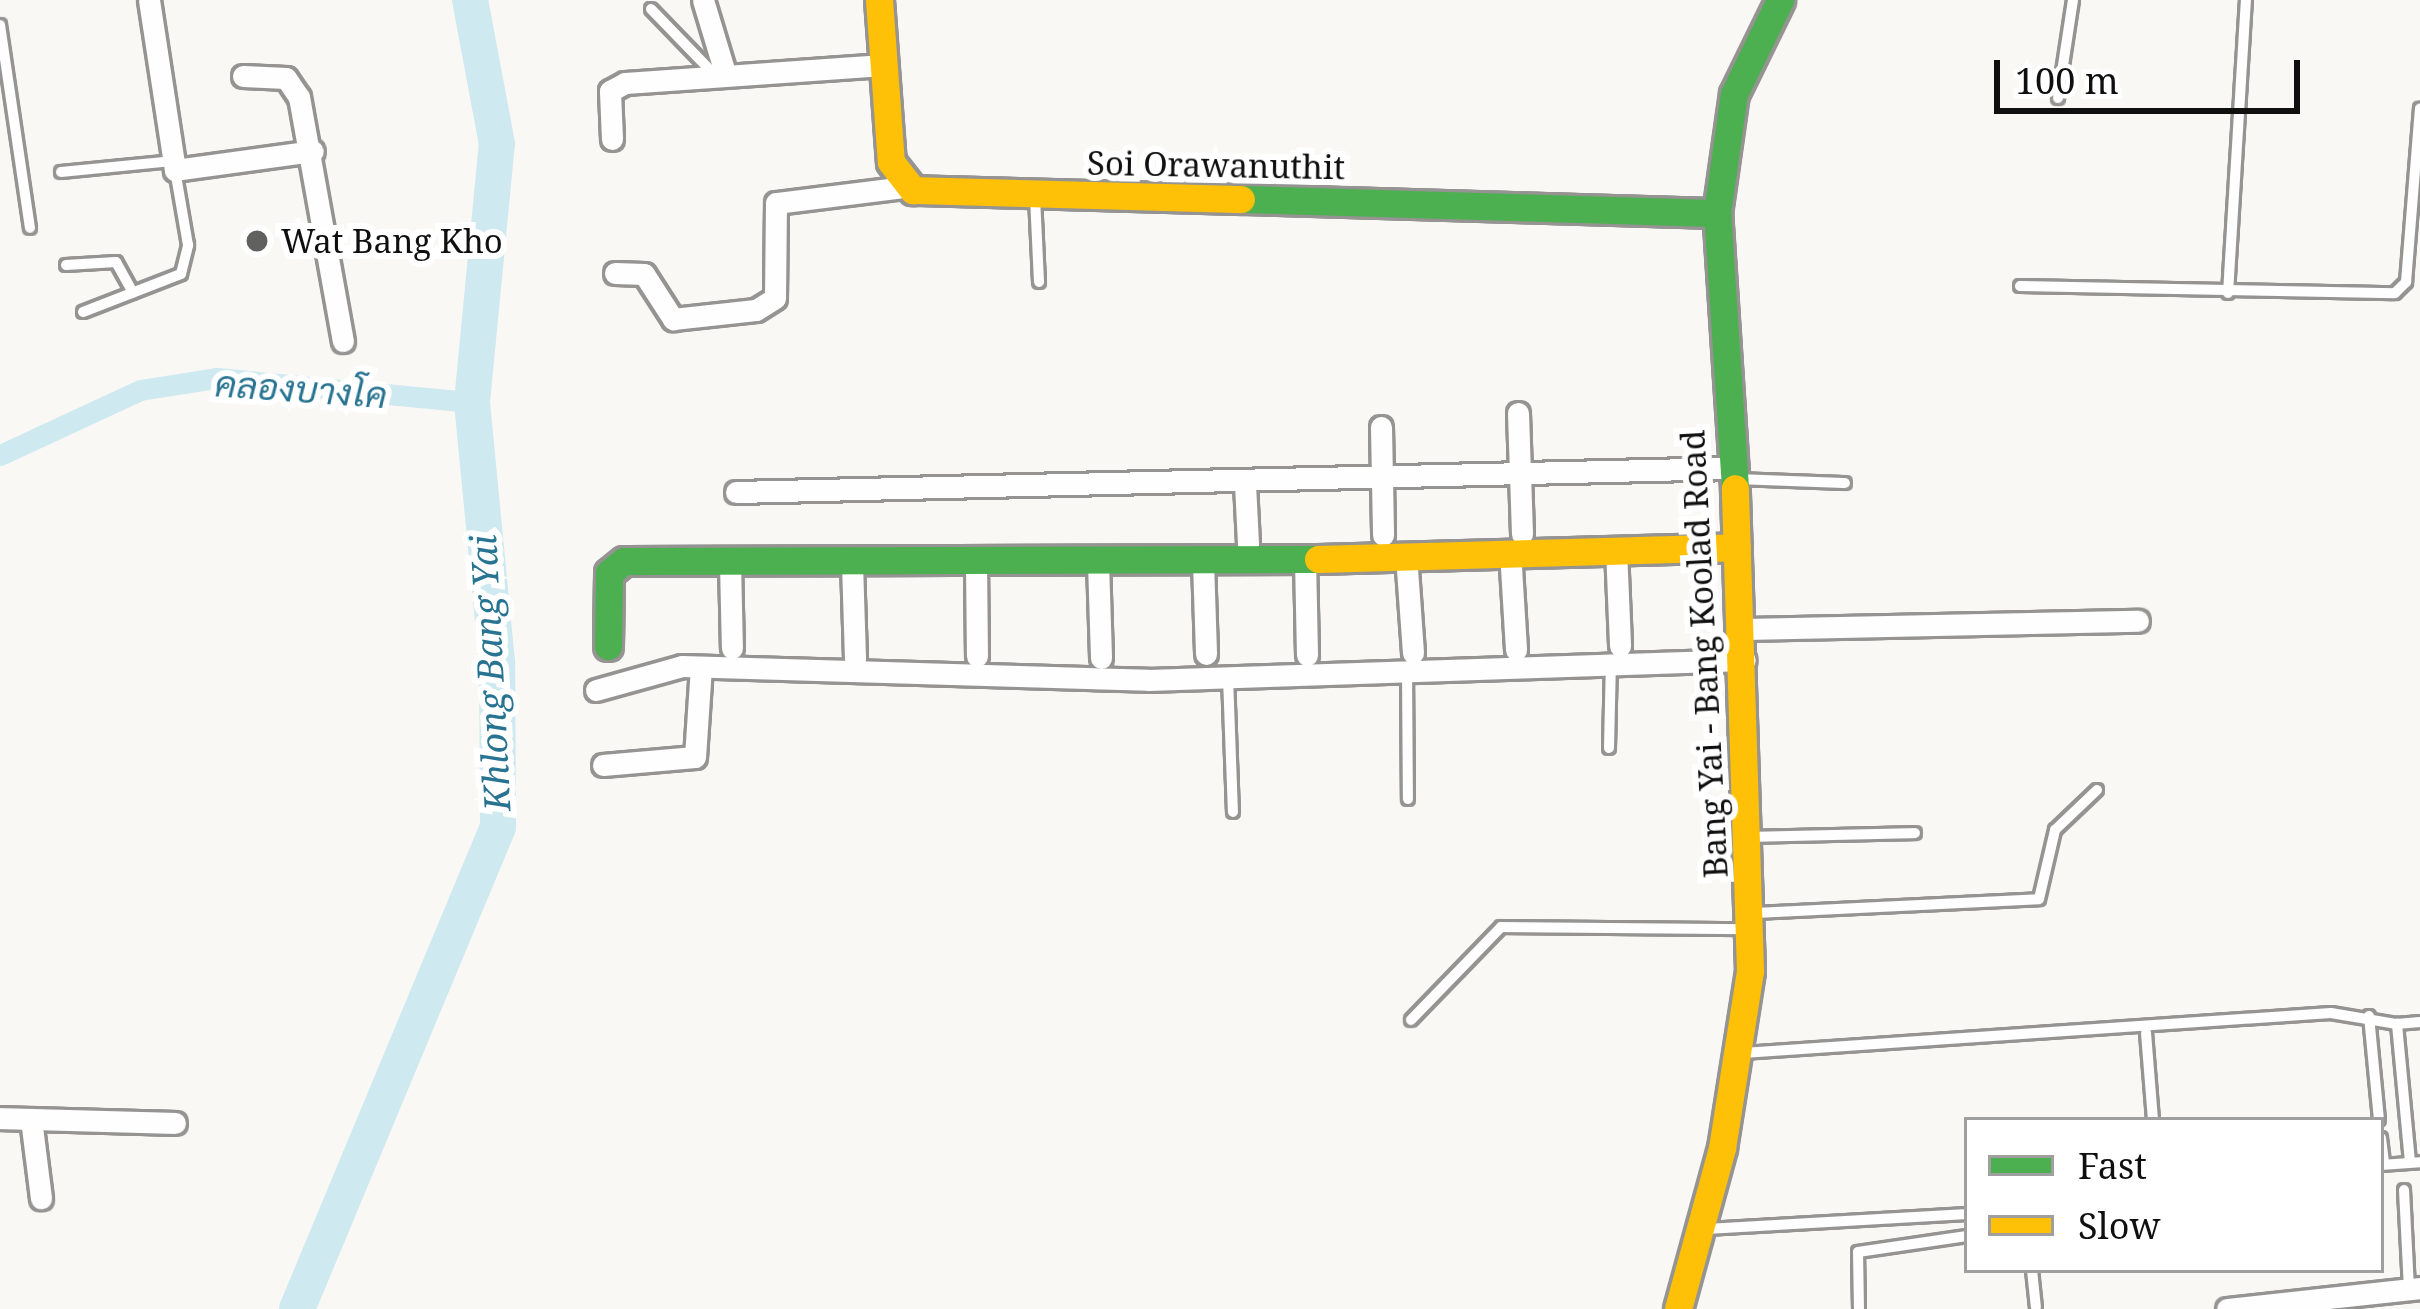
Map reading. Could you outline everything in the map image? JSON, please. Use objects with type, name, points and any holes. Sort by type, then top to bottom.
[{"type":"street","points":[[149,0],[175,165],[313,152]]},
{"type":"street","points":[[703,0],[720,73]]},
{"type":"street","points":[[614,274],[644,274],[673,319],[756,310],[775,298],[776,203],[905,187],[891,162],[879,0]]},
{"type":"street","name":"Bang Yai - Bang Koolad Road","points":[[1678,1309],[1702,1230],[1740,1053],[1751,921],[1744,629],[1718,213],[1734,94],[1780,0]]},
{"type":"street","points":[[612,139],[615,87],[720,73],[883,65]]},
{"type":"street","points":[[243,76],[293,84],[313,152],[343,341]]},
{"type":"street","name":"Soi Orawanuthit","points":[[905,187],[1035,196],[1718,213]]},
{"type":"street","points":[[1516,650],[1518,412]]},
{"type":"street","points":[[1381,428],[1382,535]]},
{"type":"street","points":[[736,492],[1245,484],[1521,471],[1731,474]]},
{"type":"street","points":[[1245,484],[1248,544]]},
{"type":"street","points":[[608,646],[616,563],[1203,562],[1406,556],[1516,543],[1616,549],[1737,547]]},
{"type":"street","points":[[1615,655],[1616,549]]},
{"type":"street","points":[[1406,556],[1410,659]]},
{"type":"street","points":[[1305,559],[1307,655]]},
{"type":"street","points":[[730,562],[732,648]]},
{"type":"street","points":[[976,562],[977,656]]},
{"type":"street","points":[[1097,562],[1101,658]]},
{"type":"street","points":[[1203,562],[1206,654]]},
{"type":"street","points":[[852,563],[855,659]]},
{"type":"street","points":[[1744,629],[2138,621]]},
{"type":"street","points":[[596,690],[652,667],[1228,675],[1410,659],[1615,655],[1745,660]]},
{"type":"street","points":[[603,765],[695,757],[701,667]]},
{"type":"street","points":[[0,1118],[176,1124]]},
{"type":"street","points":[[31,1119],[41,1198]]},
{"type":"street","points":[[2227,1309],[2415,1288]]},
{"type":"lane","points":[[2058,98],[2073,0]]},
{"type":"lane","points":[[2228,293],[2246,0]]},
{"type":"lane","points":[[651,9],[720,73]]},
{"type":"lane","points":[[0,25],[31,228]]},
{"type":"lane","points":[[2020,286],[2395,293],[2405,282],[2420,110]]},
{"type":"lane","points":[[61,172],[175,165],[186,264],[134,293],[83,312]]},
{"type":"lane","points":[[1035,196],[1039,282]]},
{"type":"lane","points":[[66,265],[116,262],[134,293]]},
{"type":"lane","points":[[1731,474],[1845,483]]},
{"type":"lane","points":[[1610,748],[1615,655]]},
{"type":"lane","points":[[1408,799],[1410,659]]},
{"type":"lane","points":[[1228,675],[1233,812]]},
{"type":"lane","points":[[1412,1020],[1501,927],[1751,921],[2038,899],[2055,830],[2097,790]]},
{"type":"lane","points":[[1752,837],[1916,832]]},
{"type":"lane","points":[[1740,1053],[2146,1033],[2369,1016],[2397,1024],[2420,1022]]},
{"type":"lane","points":[[2369,1016],[2379,1117]]},
{"type":"lane","points":[[2384,1165],[2415,1162],[2397,1024]]},
{"type":"lane","points":[[2146,1033],[2153,1117]]},
{"type":"lane","points":[[2404,1190],[2415,1288]]},
{"type":"lane","points":[[1702,1230],[1964,1214]]},
{"type":"lane","points":[[1859,1309],[1858,1252],[1964,1236]]},
{"type":"lane","points":[[2032,1273],[2036,1307]]},
{"type":"waterway","name":"Khlong Bang Yai","points":[[297,1309],[498,827],[497,662],[472,402],[497,144],[470,0]]},
{"type":"waterway","name":"คลองบางโค","points":[[0,455],[140,390],[217,378],[472,402]]},
{"type":"traffic: fast","points":[[1735,488],[1717,213],[1734,94],[1780,0]]},
{"type":"traffic: fast","points":[[1241,199],[1717,213]]},
{"type":"traffic: fast","points":[[608,646],[609,573],[624,561],[1318,559]]},
{"type":"traffic: slow","points":[[879,0],[891,162],[913,190],[1241,199]]},
{"type":"traffic: slow","points":[[1678,1309],[1722,1148],[1750,971],[1735,488]]},
{"type":"traffic: slow","points":[[1318,559],[1737,547]]},
{"type":"place","name":"Wat Bang Kho","points":[[257,241]]}]
